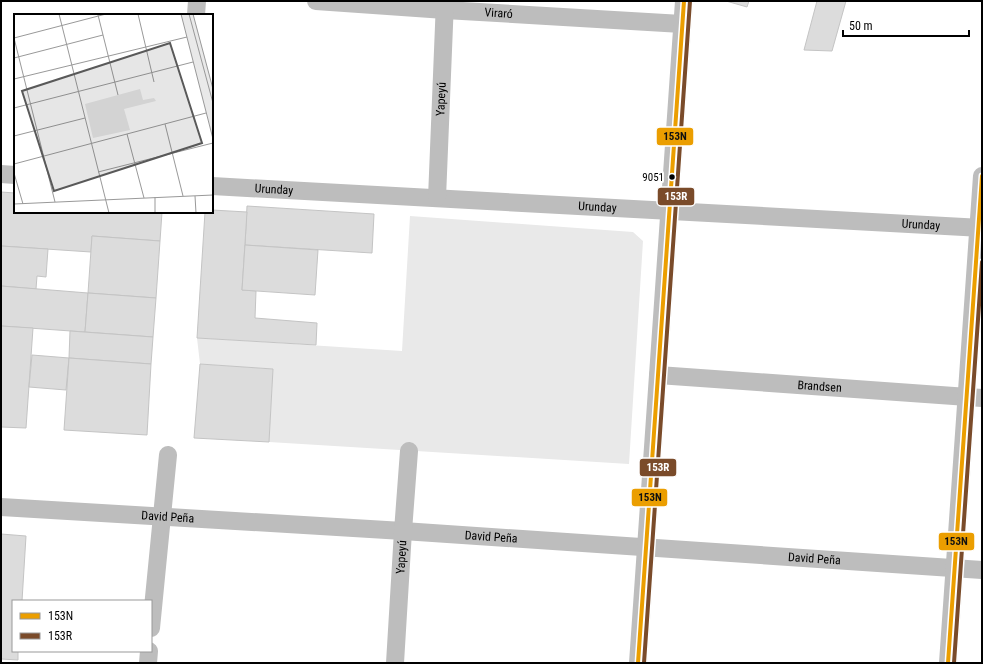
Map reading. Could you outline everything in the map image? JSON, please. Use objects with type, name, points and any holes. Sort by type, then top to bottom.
[{"type":"street","points":[[196,1],[196,14]]},
{"type":"street","name":"Viraró","points":[[316,1],[445,5],[682,24]]},
{"type":"street","points":[[638,663],[684,1]]},
{"type":"street","name":"Yapeyú","points":[[437,198],[445,5]]},
{"type":"street","points":[[1,174],[14,175]]},
{"type":"street","points":[[948,663],[955,568],[974,397],[982,176]]},
{"type":"street","name":"Urunday","points":[[213,186],[980,228]]},
{"type":"street","name":"Brandsen","points":[[658,375],[974,397]]},
{"type":"street","name":"Yapeyú","points":[[395,663],[409,451]]},
{"type":"street","points":[[152,618],[168,455]]},
{"type":"street","name":"David Peña","points":[[1,506],[403,531],[982,570]]},
{"type":"street","points":[[148,663],[149,652]]},
{"type":"shaded area","points":[[410,216],[633,232],[643,241],[629,464],[269,442],[273,369],[200,364],[197,338],[402,351]]},
{"type":"building","points":[[726,1],[749,1],[747,7]]},
{"type":"building","points":[[817,1],[846,1],[832,51],[804,50]]},
{"type":"building","points":[[1,192],[14,193],[14,213],[162,213],[160,241],[92,236],[91,252],[1,246]]},
{"type":"building","points":[[247,206],[374,214],[372,253],[245,245]]},
{"type":"building","points":[[213,210],[247,212],[242,290],[256,291],[255,318],[317,323],[316,345],[197,338],[205,213],[213,213]]},
{"type":"building","points":[[92,236],[160,241],[156,298],[88,293]]},
{"type":"building","points":[[245,245],[318,250],[315,295],[242,290]]},
{"type":"building","points":[[1,246],[48,249],[46,277],[37,276],[36,289],[1,286]]},
{"type":"building","points":[[1,286],[88,293],[85,332],[1,326]]},
{"type":"building","points":[[88,293],[156,298],[153,337],[85,332]]},
{"type":"building","points":[[1,326],[33,328],[26,428],[1,427]]},
{"type":"building","points":[[70,331],[153,337],[151,364],[69,358]]},
{"type":"building","points":[[32,355],[69,358],[66,390],[29,387]]},
{"type":"building","points":[[69,358],[151,364],[147,435],[64,430]]},
{"type":"building","points":[[200,364],[273,369],[269,442],[194,438]]},
{"type":"building","points":[[1,534],[26,536],[22,600],[12,600],[12,652],[18,652],[18,660],[1,659]]},
{"type":"transit line","name":"153N","points":[[638,663],[684,1]]},
{"type":"transit line","name":"153R","points":[[644,663],[690,1]]},
{"type":"transit line","name":"153N","points":[[948,663],[982,176]]},
{"type":"transit line","name":"153R","points":[[954,663],[982,262]]},
{"type":"place","name":"9051","points":[[672,177]]}]
